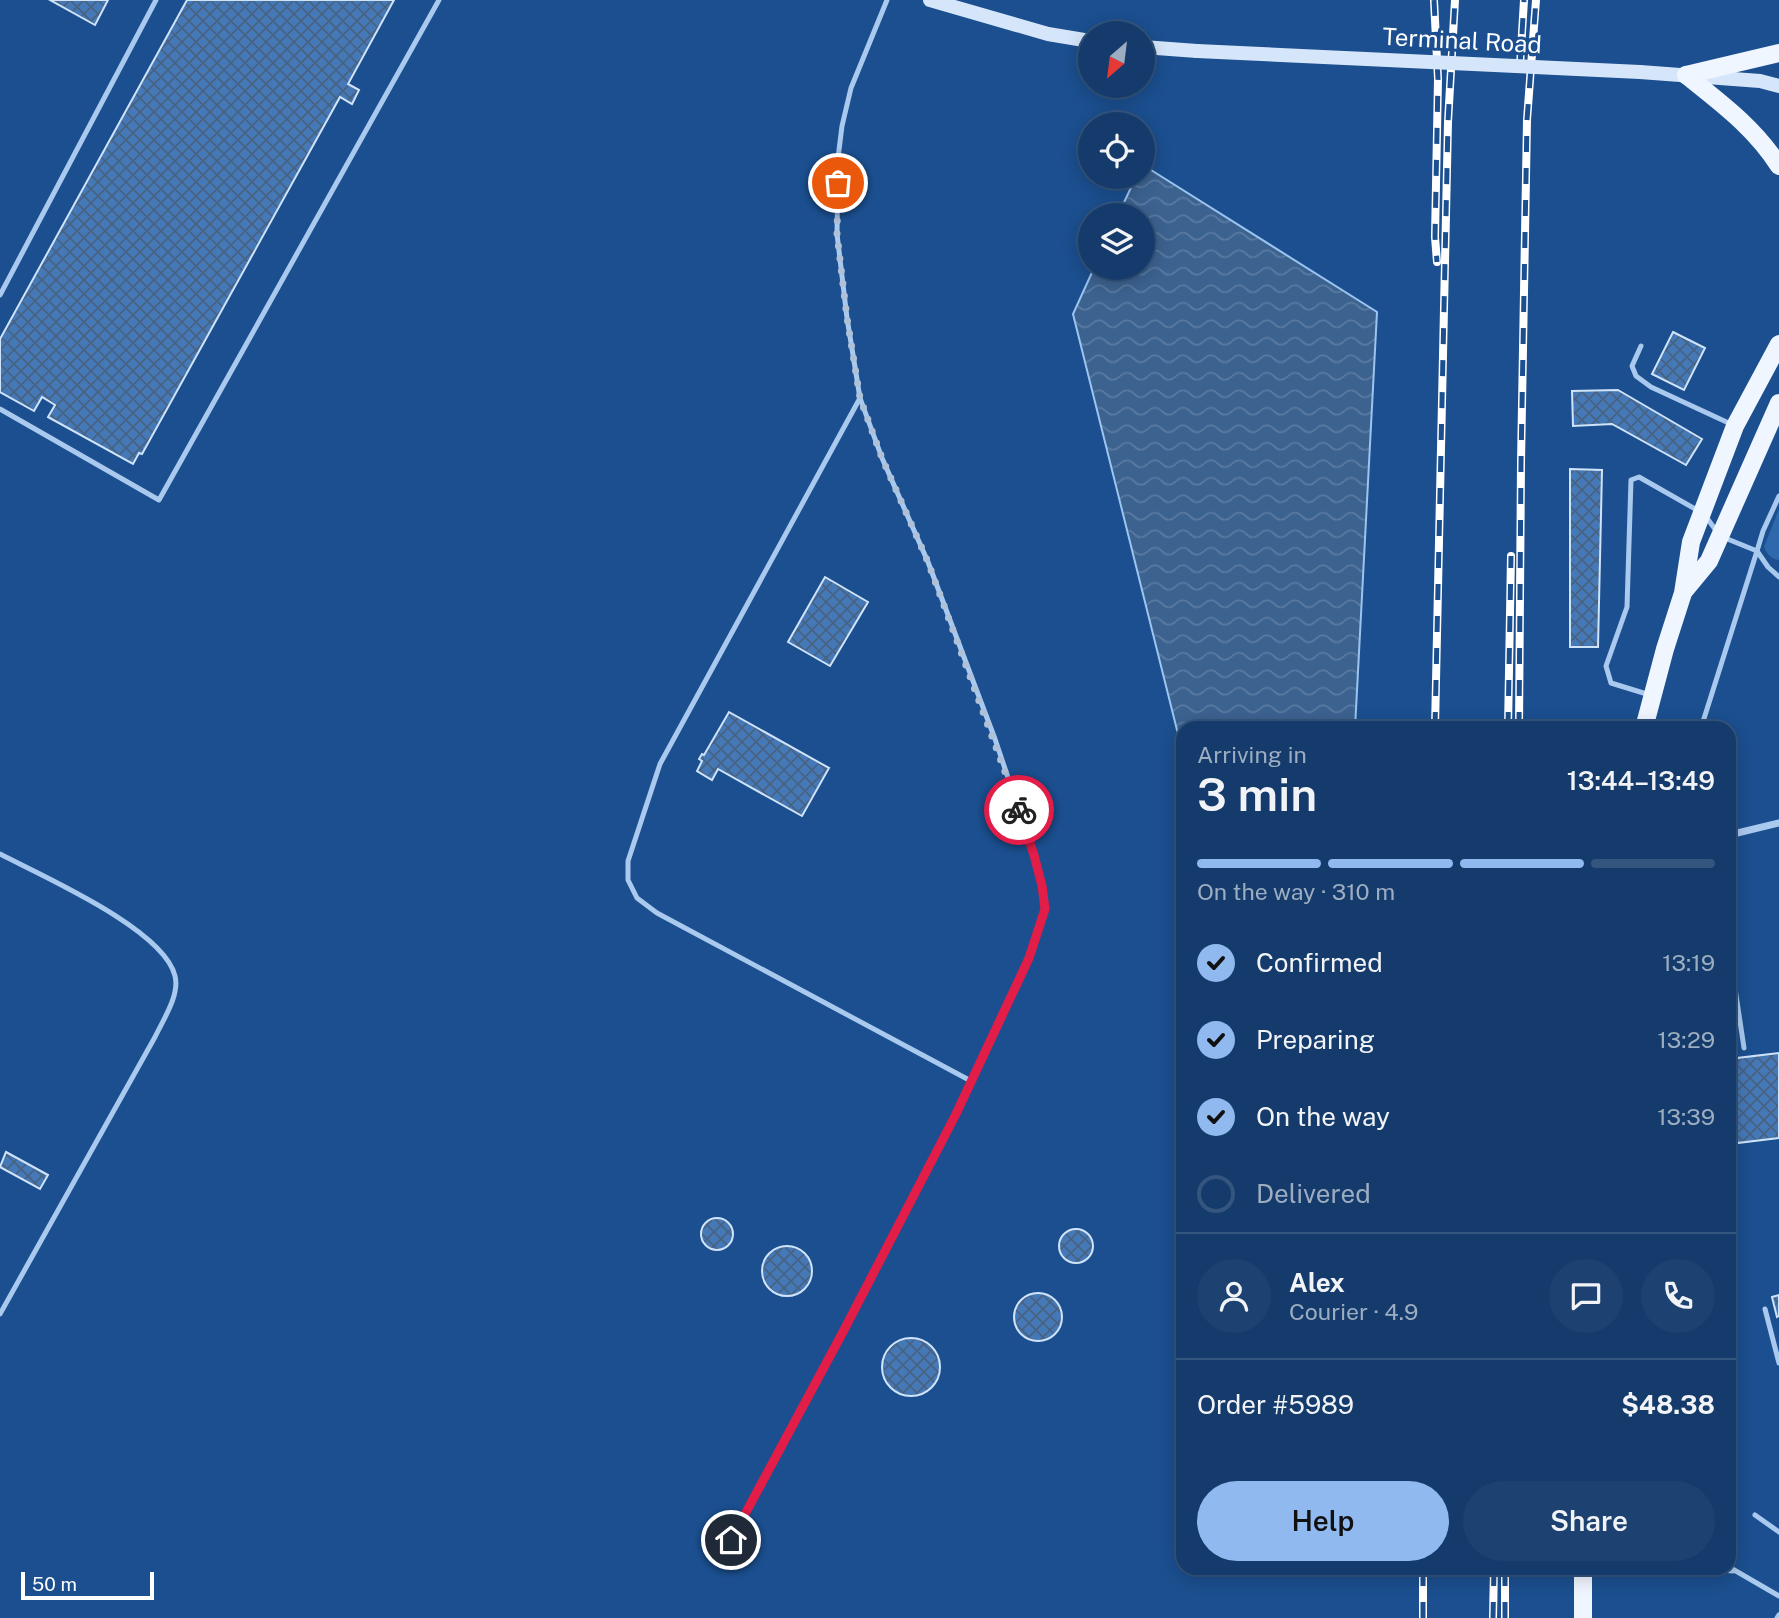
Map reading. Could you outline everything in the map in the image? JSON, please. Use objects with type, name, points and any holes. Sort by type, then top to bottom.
[{"type":"main road","points":[[930,0],[1048,34],[1078,39]]},
{"type":"main road","name":"Terminal Road","points":[[1155,48],[1640,72],[1760,81],[1779,86]]},
{"type":"main road","points":[[1686,75],[1779,53]]},
{"type":"main road","points":[[1686,75],[1736,115],[1759,138],[1779,166]]},
{"type":"main road","points":[[1646,721],[1682,593],[1691,542],[1735,426],[1779,326]]},
{"type":"main road","points":[[1735,426],[1779,344]]},
{"type":"main road","points":[[1682,593],[1709,561],[1779,403]]},
{"type":"main road","points":[[1583,1575],[1583,1618]]},
{"type":"street","points":[[1736,833],[1779,824]]},
{"type":"lane","points":[[0,295],[156,0]]},
{"type":"lane","points":[[0,409],[159,500],[439,0]]},
{"type":"lane","points":[[731,1540],[844,1330],[971,1080],[1029,958],[1045,909],[1034,855],[995,739],[928,562],[882,458],[860,398],[837,234],[838,158],[851,88],[887,0]]},
{"type":"lane","points":[[1641,346],[1632,366],[1636,376],[1671,397],[1735,426]]},
{"type":"lane","points":[[860,398],[660,764],[628,861],[628,880],[637,898],[657,913],[971,1080]]},
{"type":"lane","points":[[1652,696],[1611,683],[1606,666],[1627,607],[1631,480],[1639,477],[1703,514],[1720,536],[1757,551],[1779,577]]},
{"type":"lane","points":[[1703,721],[1763,531],[1779,496]]},
{"type":"lane","points":[[0,854],[114,914],[155,946],[170,964],[176,979],[174,996],[155,1037],[0,1314]]},
{"type":"lane","points":[[1736,995],[1744,1048]]},
{"type":"lane","points":[[1765,1309],[1779,1363]]},
{"type":"lane","points":[[1755,1515],[1779,1532]]},
{"type":"lane","points":[[1736,1571],[1779,1596]]},
{"type":"shaded area","points":[[1779,509],[1779,560],[1770,556],[1764,547]]},
{"type":"water","points":[[1155,173],[1377,312],[1355,721],[1176,721],[1176,726],[1073,314],[1089,280],[1155,280],[1155,203],[1124,203],[1130,189],[1155,189]]},
{"type":"building","points":[[50,0],[108,0],[95,25]]},
{"type":"building","points":[[187,0],[394,0],[348,84],[359,90],[352,104],[340,97],[142,454],[139,453],[133,464],[48,417],[55,405],[42,397],[34,411],[0,392],[0,339]]},
{"type":"building","points":[[1673,332],[1705,348],[1684,390],[1652,374]]},
{"type":"building","points":[[1618,390],[1702,439],[1686,465],[1612,424],[1573,426],[1572,391]]},
{"type":"building","points":[[1570,469],[1602,470],[1598,647],[1570,647]]},
{"type":"building","points":[[825,577],[868,602],[830,666],[788,642]]},
{"type":"building","points":[[729,712],[829,768],[802,816],[718,769],[712,780],[697,771],[702,761],[699,759]]},
{"type":"building","points":[[1779,1053],[1779,1138],[1736,1143],[1736,1058]]},
{"type":"building","points":[[6,1152],[48,1175],[40,1189],[0,1167]]},
{"type":"building","points":[[717,1218],[728,1223],[733,1234],[728,1245],[717,1250],[706,1245],[701,1234],[706,1223]]},
{"type":"building","points":[[1076,1229],[1088,1234],[1093,1246],[1088,1258],[1076,1263],[1064,1258],[1059,1246],[1064,1234]]},
{"type":"building","points":[[787,1246],[804,1254],[812,1271],[804,1288],[787,1296],[770,1288],[762,1271],[770,1254]]},
{"type":"building","points":[[1038,1293],[1055,1300],[1062,1317],[1055,1334],[1038,1341],[1021,1334],[1014,1317],[1021,1300]]},
{"type":"building","points":[[1779,1295],[1779,1316],[1777,1317],[1772,1297]]},
{"type":"building","points":[[905,1338],[917,1338],[932,1346],[940,1361],[940,1373],[932,1388],[917,1396],[905,1396],[890,1388],[882,1373],[882,1361],[890,1346]]},
{"type":"railway","points":[[1434,0],[1438,79],[1435,237],[1437,262]]},
{"type":"railway","points":[[1435,721],[1448,122],[1455,0]]},
{"type":"railway","points":[[1520,66],[1524,0]]},
{"type":"railway","points":[[1519,721],[1527,120],[1536,0]]},
{"type":"railway","points":[[1508,721],[1511,556]]},
{"type":"railway","points":[[1423,1575],[1423,1618]]},
{"type":"railway","points":[[1493,1618],[1494,1575]]},
{"type":"railway","points":[[1505,1575],[1505,1618]]},
{"type":"way so far","points":[[838,183],[837,234],[860,398],[882,458],[928,562],[1019,810]]},
{"type":"route","points":[[731,1540],[956,1114],[1029,958],[1045,909],[1034,855],[1019,810]]}]
